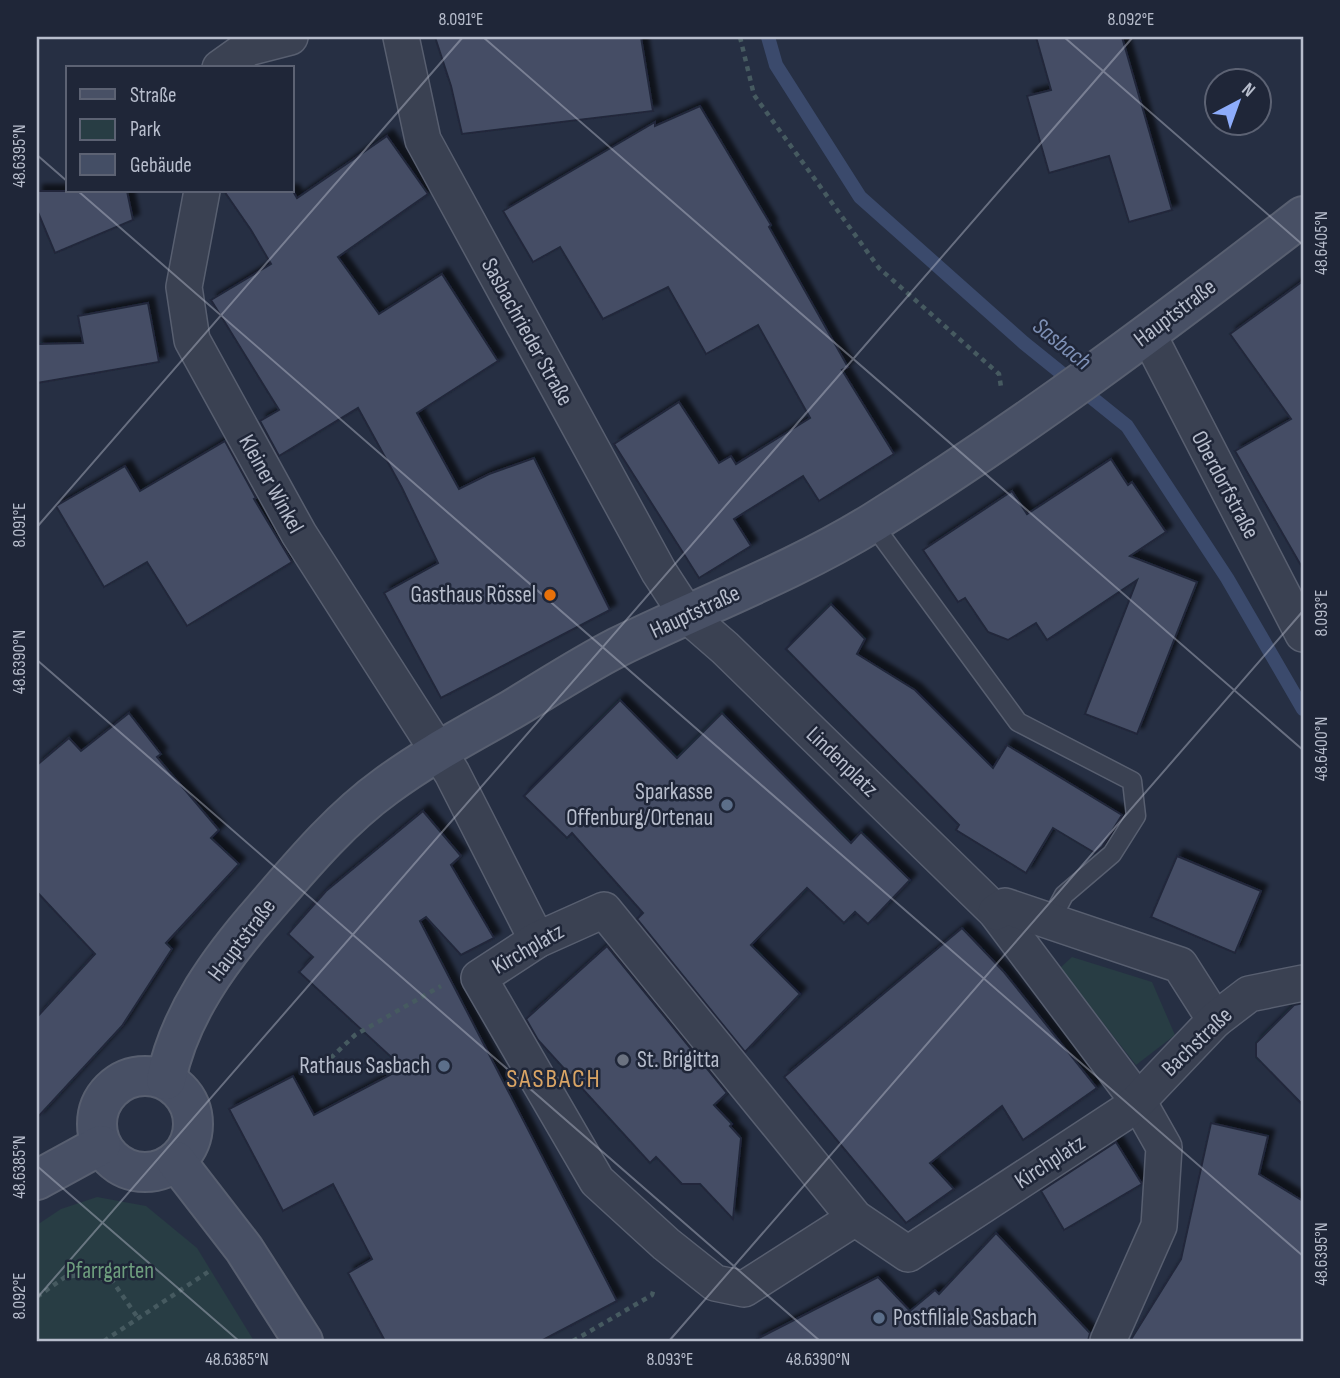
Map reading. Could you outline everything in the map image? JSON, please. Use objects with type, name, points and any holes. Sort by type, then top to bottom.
[{"type":"street","points":[[223,66],[248,48],[290,37]]},
{"type":"street","name":"Sasbachrieder Straße","points":[[401,37],[423,140],[652,560],[687,615]]},
{"type":"street","name":"Kleiner Winkel","points":[[202,192],[184,287],[192,340],[299,534],[439,751],[537,940]]},
{"type":"street","name":"Hauptstraße","points":[[166,1080],[171,1056],[184,1025],[235,943],[318,846],[384,787],[439,751],[591,663],[687,615],[777,575],[872,523],[1034,415],[1148,334],[1303,216]]},
{"type":"street","name":"Oberdorfstraße","points":[[1148,334],[1303,634]]},
{"type":"street","name":"Lindenplatz","points":[[687,615],[732,655],[996,912],[1138,1101],[1164,1147],[1159,1226],[1108,1341]]},
{"type":"street","points":[[996,912],[1005,906],[1180,965],[1215,1020]]},
{"type":"street","name":"Kirchplatz","points":[[855,1218],[744,1289],[715,1283],[666,1244],[597,1181],[479,978],[537,940],[604,910],[855,1218],[908,1254],[1138,1101]]},
{"type":"street","name":"Bachstraße","points":[[1138,1101],[1215,1020],[1249,994],[1303,983]]},
{"type":"street","points":[[135,1076],[166,1080],[179,1089],[189,1103],[193,1118],[190,1142],[176,1161],[162,1169],[146,1172],[130,1170],[116,1162],[101,1145],[96,1120],[100,1105],[109,1092],[121,1082],[135,1076]]},
{"type":"street","points":[[37,1180],[101,1145]]},
{"type":"street","points":[[176,1161],[244,1249],[303,1341]]},
{"type":"lane","points":[[872,523],[1017,722],[1132,781],[1136,816],[1112,854],[1064,895],[1050,921]]},
{"type":"path","points":[[740,37],[754,95],[879,268],[999,374],[999,379]]},
{"type":"path","points":[[316,1072],[355,1035],[453,979],[479,978]]},
{"type":"path","points":[[573,1341],[652,1295],[666,1244]]},
{"type":"path","points":[[104,1341],[244,1249]]},
{"type":"path","points":[[37,1297],[65,1277],[87,1274],[113,1282],[138,1318]]},
{"type":"green space","points":[[1072,957],[1152,982],[1175,1035],[1136,1065],[1060,968]]},
{"type":"green space","name":"Pfarrgarten","points":[[97,1197],[146,1206],[197,1248],[254,1341],[37,1341],[37,1225],[61,1209]]},
{"type":"building","points":[[435,37],[641,37],[653,111],[462,134],[451,86]]},
{"type":"building","points":[[1036,37],[1122,37],[1172,210],[1129,222],[1109,156],[1049,173],[1027,96],[1051,90]]},
{"type":"building","points":[[700,106],[771,225],[769,227],[848,367],[842,370],[894,454],[819,501],[803,476],[734,519],[751,546],[699,578],[614,444],[679,402],[719,463],[731,456],[736,464],[810,418],[758,325],[706,354],[668,287],[603,319],[560,247],[533,262],[503,211],[655,122],[655,126]]},
{"type":"building","points":[[387,136],[428,194],[338,257],[379,314],[442,274],[498,361],[417,413],[459,489],[489,474],[534,458],[610,610],[441,698],[384,593],[438,563],[402,488],[358,408],[279,456],[260,421],[279,410],[211,300],[271,264],[225,192],[294,192],[297,198]]},
{"type":"building","points":[[37,191],[127,192],[133,220],[55,253],[37,210]]},
{"type":"building","points":[[1303,281],[1303,569],[1235,451],[1291,419],[1230,334]]},
{"type":"building","points":[[148,303],[159,362],[37,383],[37,344],[83,343],[78,316]]},
{"type":"building","points":[[225,441],[256,498],[254,499],[292,562],[187,626],[147,562],[104,587],[56,506],[125,466],[140,491]]},
{"type":"building","points":[[1111,459],[1128,485],[1132,482],[1166,532],[1130,556],[1197,582],[1137,734],[1085,714],[1137,580],[1047,640],[1036,623],[1008,640],[988,632],[965,598],[958,602],[923,550],[1012,491],[1027,514]]},
{"type":"building","points":[[831,604],[865,639],[857,654],[915,690],[993,768],[1007,745],[1122,815],[1102,847],[1095,853],[1053,828],[1026,873],[956,830],[959,825],[786,649]]},
{"type":"building","points":[[620,700],[677,758],[722,713],[851,843],[861,832],[910,880],[868,924],[855,912],[844,923],[807,888],[751,945],[800,994],[745,1052],[637,919],[643,913],[572,833],[567,838],[524,796]]},
{"type":"building","points":[[129,713],[161,754],[157,757],[219,830],[211,838],[239,864],[166,943],[172,949],[122,1026],[37,1118],[37,1017],[95,954],[37,892],[37,765],[69,738],[81,751]]},
{"type":"building","points":[[423,811],[461,856],[451,865],[494,938],[461,955],[426,917],[420,921],[617,1301],[541,1341],[385,1341],[348,1273],[372,1259],[333,1184],[283,1211],[229,1109],[293,1076],[314,1115],[403,1068],[299,972],[313,957],[288,934],[326,891]]},
{"type":"building","points":[[1177,856],[1261,891],[1235,953],[1151,917]]},
{"type":"building","points":[[962,928],[1004,972],[1097,1088],[1023,1140],[1002,1106],[930,1163],[954,1189],[906,1223],[784,1077]]},
{"type":"building","name":"St. Brigitta","points":[[607,946],[727,1093],[714,1105],[741,1138],[733,1219],[700,1184],[682,1184],[656,1157],[650,1163],[538,1040],[526,1019]]},
{"type":"building","points":[[1303,1003],[1303,1105],[1256,1057],[1256,1043],[1294,1005]]},
{"type":"building","points":[[1211,1123],[1268,1136],[1259,1174],[1303,1201],[1303,1341],[1130,1341],[1181,1259]]},
{"type":"building","points":[[1116,1142],[1142,1184],[1064,1230],[1041,1191]]},
{"type":"building","points":[[996,1233],[1090,1333],[1088,1341],[753,1341],[878,1277],[910,1311],[935,1290],[939,1294]]},
{"type":"waterway","name":"Sasbach","points":[[768,37],[776,65],[860,197],[1024,343],[1127,426],[1227,578],[1303,709]]},
{"type":"place","name":"Gasthaus Rössel","points":[[550,595]]},
{"type":"place","name":"Sparkasse Offenburg/Ortenau","points":[[727,805]]},
{"type":"place","name":"St. Brigitta","points":[[623,1060]]},
{"type":"place","name":"Rathaus Sasbach","points":[[444,1066]]},
{"type":"place","name":"Postfiliale Sasbach","points":[[879,1318]]},
{"type":"district","name":"SASBACH","points":[[554,1079]]}]
